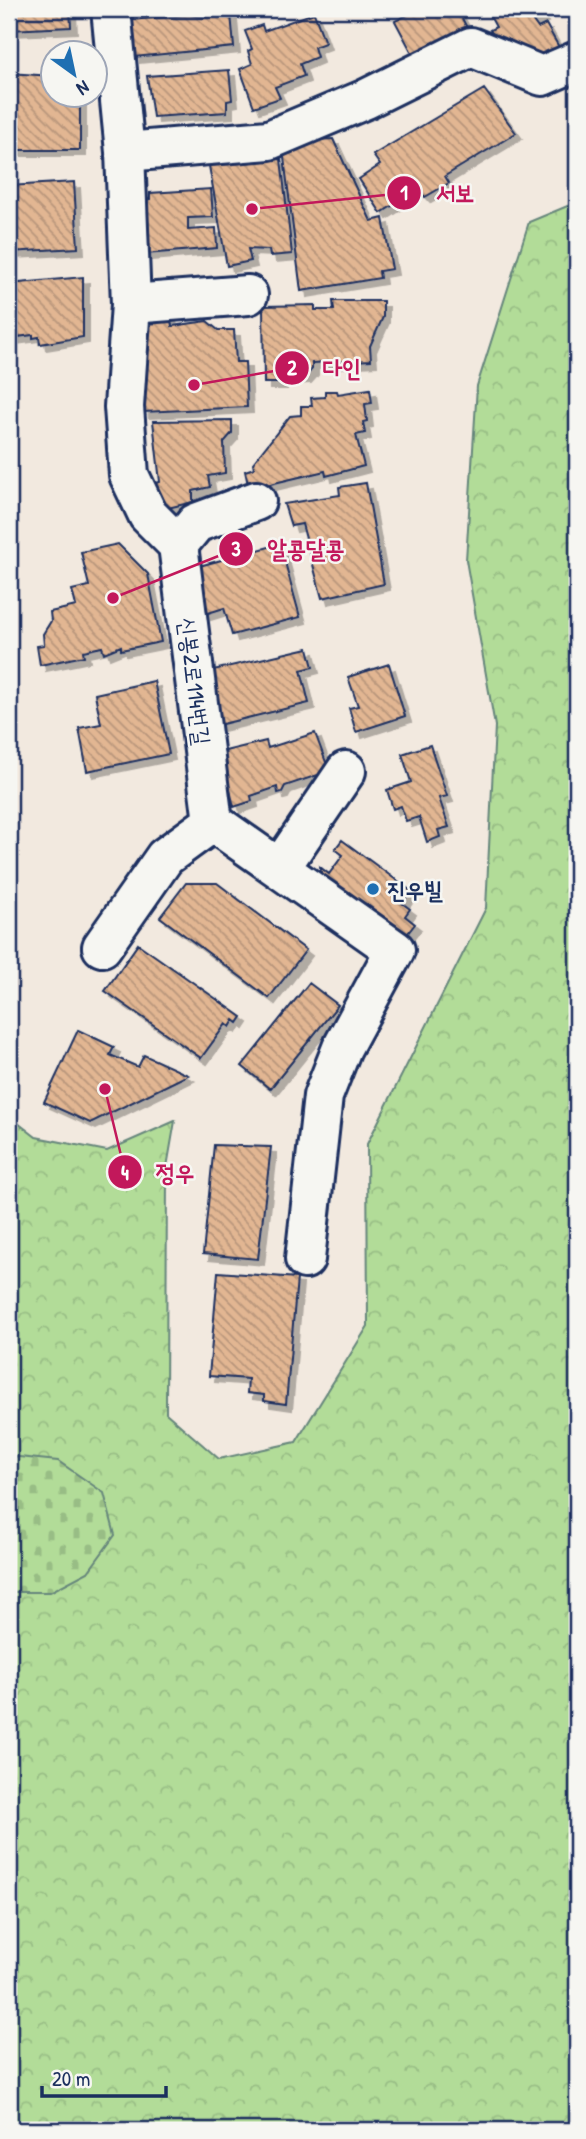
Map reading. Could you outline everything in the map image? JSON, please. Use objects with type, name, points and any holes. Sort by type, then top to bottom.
[{"type":"street","points":[[111,9],[125,152],[131,304],[124,407],[129,475],[148,515],[178,545],[196,523],[256,501]]},
{"type":"street","points":[[125,152],[269,140],[366,99],[471,47],[542,76],[577,61]]},
{"type":"street","points":[[131,304],[248,295]]},
{"type":"street","name":"신봉2로114번길","points":[[178,545],[213,822]]},
{"type":"street","points":[[279,868],[346,771]]},
{"type":"street","points":[[102,947],[165,857],[213,822],[395,950],[342,1048],[323,1096],[305,1259]]},
{"type":"green space","points":[[577,202],[577,2130],[9,2130],[9,1116],[36,1137],[107,1151],[175,1121],[167,1167],[166,1413],[219,1459],[296,1442],[368,1326],[367,1144],[486,908],[495,726],[466,560],[477,386],[529,222]]},
{"type":"green space","points":[[9,1456],[58,1461],[104,1493],[115,1535],[88,1572],[50,1592],[9,1592]]},
{"type":"building","points":[[9,9],[70,9],[71,27],[9,30]]},
{"type":"building","points":[[420,9],[457,9],[472,37],[419,66],[395,21]]},
{"type":"building","points":[[486,9],[537,9],[542,16],[533,21],[538,28],[546,24],[560,49],[547,57],[514,57],[504,40],[498,42],[490,30],[496,27]]},
{"type":"building","points":[[314,13],[325,43],[314,47],[317,57],[300,64],[304,76],[275,87],[280,98],[254,107],[240,69],[252,64],[248,51],[252,49],[245,31],[262,25],[264,31]]},
{"type":"building","points":[[231,14],[234,47],[134,57],[130,20]]},
{"type":"building","points":[[229,70],[232,100],[227,101],[227,112],[153,117],[147,76]]},
{"type":"building","points":[[9,73],[38,75],[38,108],[80,108],[80,150],[9,150]]},
{"type":"building","points":[[484,89],[516,133],[445,176],[449,183],[425,197],[418,189],[381,213],[359,179],[380,165],[373,155]]},
{"type":"building","points":[[333,139],[371,221],[383,218],[392,269],[379,271],[380,278],[301,291],[282,142]]},
{"type":"building","points":[[281,159],[292,254],[270,256],[269,250],[248,249],[251,261],[227,266],[209,166]]},
{"type":"building","points":[[74,182],[78,248],[9,252],[9,186]]},
{"type":"building","points":[[211,189],[213,217],[188,218],[188,230],[216,228],[217,248],[134,255],[130,201],[150,199],[150,193]]},
{"type":"building","points":[[83,277],[83,337],[40,344],[39,337],[33,338],[33,335],[9,338],[9,284]]},
{"type":"building","points":[[333,301],[383,301],[383,317],[370,346],[371,360],[312,363],[312,369],[305,377],[281,378],[281,383],[264,383],[263,306],[315,305],[315,310],[334,310]]},
{"type":"building","points":[[170,315],[172,326],[207,321],[218,330],[234,330],[236,362],[245,362],[247,407],[143,412],[139,331],[148,318]]},
{"type":"building","points":[[370,389],[372,403],[365,404],[365,433],[356,435],[364,466],[326,476],[325,471],[249,489],[245,471],[254,468],[253,463],[290,416],[301,415],[301,406],[312,406],[311,398],[325,397],[325,391],[337,391],[338,394]]},
{"type":"building","points":[[232,420],[232,433],[224,442],[225,473],[208,476],[210,487],[193,491],[193,502],[151,512],[150,484],[160,482],[153,421]]},
{"type":"building","points":[[366,483],[384,584],[322,598],[302,524],[291,526],[284,504],[340,495],[339,487]]},
{"type":"building","points":[[118,544],[148,574],[161,642],[121,650],[121,646],[104,653],[102,647],[83,651],[84,656],[40,665],[37,646],[44,645],[43,634],[51,621],[50,612],[76,606],[72,590],[89,586],[81,552]]},
{"type":"building","points":[[280,544],[300,617],[232,635],[224,608],[205,614],[192,568]]},
{"type":"building","points":[[308,648],[313,667],[301,670],[309,703],[214,726],[209,671]]},
{"type":"building","points":[[389,664],[405,716],[356,732],[349,708],[358,706],[348,677]]},
{"type":"building","points":[[154,681],[169,754],[87,771],[79,728],[101,724],[95,694]]},
{"type":"building","points":[[315,733],[327,765],[321,774],[285,786],[282,792],[278,793],[277,787],[251,796],[252,801],[234,807],[221,752],[266,741],[268,748]]},
{"type":"building","points":[[430,745],[447,796],[439,798],[449,827],[438,830],[440,837],[427,842],[419,817],[406,821],[401,806],[393,809],[387,790],[411,782],[402,754]]},
{"type":"building","name":"진우빌","points":[[342,840],[411,891],[402,903],[410,909],[405,916],[415,924],[404,938],[324,888],[320,867],[329,874],[343,855],[335,849]]},
{"type":"building","points":[[186,883],[217,883],[306,950],[269,998],[160,917]]},
{"type":"building","points":[[138,944],[242,1017],[238,1023],[234,1020],[230,1027],[226,1024],[201,1058],[105,991]]},
{"type":"building","points":[[309,983],[338,1005],[270,1089],[242,1066]]},
{"type":"building","points":[[78,1030],[114,1047],[110,1055],[138,1067],[144,1055],[188,1075],[90,1123],[44,1102]]},
{"type":"building","points":[[214,1145],[271,1147],[258,1259],[203,1254]]},
{"type":"building","points":[[218,1272],[297,1278],[286,1404],[264,1401],[264,1395],[247,1393],[248,1379],[209,1376]]},
{"type":"place","name":"서보","points":[[252,209]]},
{"type":"place","name":"다인","points":[[194,385]]},
{"type":"place","name":"알콩달콩","points":[[113,598]]},
{"type":"place","name":"진우빌","points":[[373,889]]},
{"type":"place","name":"정우","points":[[105,1089]]}]
